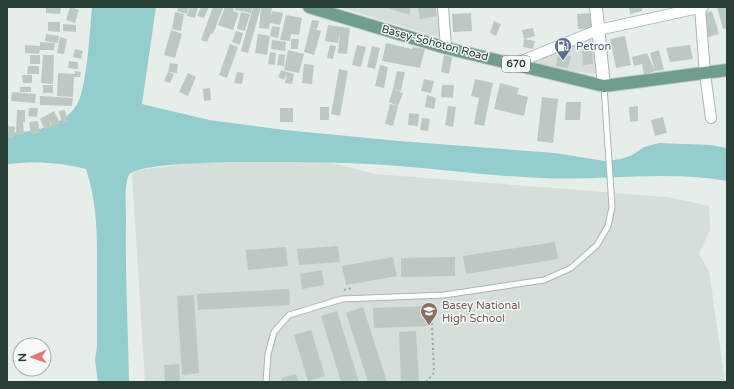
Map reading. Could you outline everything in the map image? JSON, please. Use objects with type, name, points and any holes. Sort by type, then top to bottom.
[{"type":"main road","name":"Basey-Sohoton Road","points":[[309,7],[446,48],[604,86],[727,70]]},
{"type":"street","points":[[443,7],[446,48]]},
{"type":"street","points":[[596,7],[604,86]]},
{"type":"street","points":[[514,64],[598,30],[701,7],[705,74],[710,118]]},
{"type":"lane","points":[[266,382],[268,354],[274,332],[289,315],[342,299],[431,296],[544,280],[571,268],[597,245],[608,226],[612,207],[610,158],[604,86]]},
{"type":"path","points":[[426,382],[434,373],[431,296]]},
{"type":"shaded area","points":[[339,7],[437,7],[440,38]]},
{"type":"shaded area","points":[[593,36],[597,74],[557,70],[526,62]]},
{"type":"shaded area","name":"Basey National High School","points":[[328,162],[375,174],[668,197],[709,206],[710,229],[699,254],[709,271],[725,382],[145,382],[132,172],[194,163]]},
{"type":"water","points":[[92,7],[156,7],[142,104],[209,120],[285,130],[399,141],[555,153],[605,161],[621,159],[632,155],[644,147],[659,143],[711,145],[727,148],[727,181],[681,176],[564,179],[541,178],[328,162],[210,163],[168,165],[150,167],[136,171],[129,175],[126,184],[126,278],[129,382],[98,382],[95,360],[97,346],[96,222],[93,196],[86,169],[47,163],[7,164],[7,133],[35,130],[54,124],[70,113],[76,106],[83,87]]},
{"type":"building","points":[[46,7],[61,7],[60,14],[46,13]]},
{"type":"building","points":[[70,7],[79,10],[75,23],[66,20]]},
{"type":"building","points":[[178,7],[189,7],[187,14],[177,11]]},
{"type":"building","points":[[190,7],[198,7],[195,18],[187,16]]},
{"type":"building","points":[[201,7],[209,7],[204,18],[197,16]]},
{"type":"building","points":[[213,7],[223,8],[213,34],[211,33],[207,42],[201,40]]},
{"type":"building","points":[[225,7],[234,7],[233,11],[239,13],[233,30],[218,25]]},
{"type":"building","points":[[235,7],[252,7],[251,13],[235,10]]},
{"type":"building","points":[[253,7],[261,7],[248,53],[241,51]]},
{"type":"building","points":[[261,7],[272,7],[270,19],[272,11],[283,13],[280,25],[270,23],[269,29],[259,28]]},
{"type":"building","points":[[385,7],[411,7],[409,15]]},
{"type":"building","points":[[418,7],[435,7],[437,16],[420,19]]},
{"type":"building","points":[[629,7],[642,7],[642,11],[630,14]]},
{"type":"building","points":[[717,7],[727,7],[727,28],[723,29]]},
{"type":"building","points":[[712,11],[719,34],[708,37],[701,14]]},
{"type":"building","points":[[175,12],[184,14],[181,31],[172,29]]},
{"type":"building","points":[[241,12],[250,14],[245,31],[237,29]]},
{"type":"building","points":[[471,13],[472,31],[453,32],[452,14]]},
{"type":"building","points":[[593,13],[594,29],[578,29],[577,14]]},
{"type":"building","points":[[286,15],[302,18],[299,35],[291,34],[290,41],[280,40]]},
{"type":"building","points":[[312,20],[319,21],[317,29],[311,28],[321,31],[314,55],[304,52]]},
{"type":"building","points":[[494,21],[501,24],[496,36],[490,33]]},
{"type":"building","points":[[48,22],[60,22],[60,32],[48,31]]},
{"type":"building","points":[[63,24],[76,25],[76,32],[63,31]]},
{"type":"building","points":[[328,25],[350,28],[347,54],[338,53],[340,32],[338,43],[325,41]]},
{"type":"building","points":[[272,26],[280,27],[278,38],[270,36]]},
{"type":"building","points":[[533,28],[535,36],[524,39],[522,30]]},
{"type":"building","points":[[171,30],[182,34],[175,58],[164,55]]},
{"type":"building","points":[[236,31],[243,33],[240,45],[232,42]]},
{"type":"building","points":[[46,34],[59,36],[58,43],[45,41]]},
{"type":"building","points":[[258,34],[270,36],[267,55],[255,53]]},
{"type":"building","points":[[625,36],[631,65],[616,68],[610,39]]},
{"type":"building","points":[[60,37],[67,39],[64,54],[57,53]]},
{"type":"building","points":[[291,39],[299,39],[298,49],[291,49]]},
{"type":"building","points":[[524,39],[535,41],[533,49],[523,47]]},
{"type":"building","points":[[272,40],[286,42],[285,51],[271,49]]},
{"type":"building","points":[[40,42],[55,43],[54,50],[40,50],[39,54],[25,53],[25,45],[40,46]]},
{"type":"building","points":[[386,43],[412,49],[413,47],[425,49],[420,68],[382,61]]},
{"type":"building","points":[[230,44],[238,47],[227,78],[219,75]]},
{"type":"building","points":[[592,44],[593,64],[583,65],[582,45]]},
{"type":"building","points":[[330,45],[336,46],[333,59],[327,58]]},
{"type":"building","points":[[357,45],[366,47],[361,67],[352,65]]},
{"type":"building","points":[[690,45],[693,59],[670,62],[666,48]]},
{"type":"building","points":[[372,46],[380,48],[375,69],[367,67]]},
{"type":"building","points":[[75,49],[83,51],[81,59],[73,57]]},
{"type":"building","points":[[288,50],[304,54],[299,73],[284,70]]},
{"type":"building","points":[[659,50],[664,70],[655,71],[650,53]]},
{"type":"building","points":[[270,52],[276,53],[275,65],[268,64]]},
{"type":"building","points":[[647,53],[655,71],[644,75],[642,64],[634,66],[632,57]]},
{"type":"building","points":[[279,54],[285,55],[284,66],[277,65]]},
{"type":"building","name":"Petron","points":[[558,54],[571,56],[568,68],[556,66]]},
{"type":"building","points":[[30,55],[40,55],[40,64],[30,64]]},
{"type":"building","points":[[43,55],[54,55],[53,84],[41,83]]},
{"type":"building","points":[[444,55],[452,57],[449,74],[441,72]]},
{"type":"building","points":[[69,61],[78,62],[78,69],[68,68]]},
{"type":"building","points":[[170,63],[178,64],[177,73],[168,72]]},
{"type":"building","points":[[304,64],[314,65],[312,84],[302,83]]},
{"type":"building","points":[[380,65],[388,67],[384,88],[375,86]]},
{"type":"building","points":[[28,66],[39,66],[39,74],[27,74]]},
{"type":"building","points":[[339,69],[348,71],[340,116],[331,114]]},
{"type":"building","points":[[281,70],[294,74],[292,84],[285,83],[287,73],[284,80],[278,77]]},
{"type":"building","points":[[75,71],[81,72],[80,77],[74,77],[73,97],[57,96],[58,73],[75,74]]},
{"type":"building","points":[[397,71],[405,72],[401,91],[393,89]]},
{"type":"building","points":[[168,72],[174,74],[170,83],[164,81]]},
{"type":"building","points":[[237,72],[244,73],[242,84],[234,83]]},
{"type":"building","points":[[188,73],[196,77],[188,96],[179,92]]},
{"type":"building","points":[[22,75],[32,75],[32,83],[23,83]]},
{"type":"building","points":[[424,79],[434,81],[431,93],[421,91]]},
{"type":"building","points":[[475,79],[493,83],[484,126],[474,124],[479,98],[471,96]]},
{"type":"building","points":[[500,83],[519,88],[517,94],[528,97],[524,116],[494,109]]},
{"type":"building","points":[[43,85],[53,85],[53,93],[43,93]]},
{"type":"building","points":[[442,85],[454,85],[453,98],[441,97]]},
{"type":"building","points":[[20,87],[31,87],[31,92],[20,92]]},
{"type":"building","points":[[210,88],[211,100],[204,101],[203,89]]},
{"type":"building","points":[[393,89],[403,93],[398,106],[389,102]]},
{"type":"building","points":[[12,92],[36,94],[35,103],[11,101]]},
{"type":"building","points":[[427,95],[436,98],[434,109],[425,107]]},
{"type":"building","points":[[40,96],[73,98],[72,106],[40,105]]},
{"type":"building","points":[[542,97],[558,99],[553,143],[537,141]]},
{"type":"building","points":[[566,102],[581,102],[580,120],[565,120]]},
{"type":"building","points":[[390,104],[398,106],[393,126],[385,124]]},
{"type":"building","points":[[448,106],[456,107],[453,127],[445,125]]},
{"type":"building","points":[[638,106],[638,121],[630,122],[629,107]]},
{"type":"building","points":[[320,107],[329,107],[329,120],[320,120]]},
{"type":"building","points":[[29,108],[38,108],[37,117],[28,116]]},
{"type":"building","points":[[280,108],[293,108],[293,122],[280,122]]},
{"type":"building","points":[[17,110],[25,110],[25,122],[23,122],[24,135],[16,135]]},
{"type":"building","points":[[65,110],[68,122],[62,124],[59,111]]},
{"type":"building","points":[[54,111],[60,123],[53,127],[48,118],[52,127],[45,130],[40,119]]},
{"type":"building","points":[[409,113],[419,114],[418,126],[408,125]]},
{"type":"building","points":[[663,117],[667,133],[655,136],[651,120]]},
{"type":"building","points":[[422,118],[430,119],[428,131],[420,130]]},
{"type":"building","points":[[38,121],[40,133],[31,134],[29,122]]},
{"type":"building","points":[[7,126],[15,127],[14,138],[7,138]]},
{"type":"building","points":[[555,242],[558,259],[466,274],[463,256]]},
{"type":"building","points":[[338,246],[340,262],[299,265],[297,249]]},
{"type":"building","points":[[286,247],[288,266],[248,270],[246,250]]},
{"type":"building","points":[[393,257],[397,276],[346,285],[342,266]]},
{"type":"building","points":[[455,257],[455,276],[401,277],[401,258]]},
{"type":"building","points":[[322,270],[324,285],[302,289],[300,274]]},
{"type":"building","points":[[289,289],[290,305],[198,310],[197,294]]},
{"type":"building","points":[[194,295],[199,373],[182,375],[177,296]]},
{"type":"building","points":[[427,306],[428,326],[374,328],[373,308]]},
{"type":"building","points":[[363,307],[387,382],[368,382],[346,313]]},
{"type":"building","points":[[337,311],[359,382],[341,382],[321,316]]},
{"type":"building","points":[[311,330],[325,376],[308,381],[294,335]]},
{"type":"building","points":[[416,331],[419,382],[401,382],[399,332]]},
{"type":"building","points":[[179,364],[180,382],[165,382],[164,365]]},
{"type":"building","points":[[296,374],[299,382],[282,382],[281,378]]},
{"type":"place","name":"Petron","points":[[563,61]]},
{"type":"place","name":"Basey National High School","points":[[429,326]]}]
